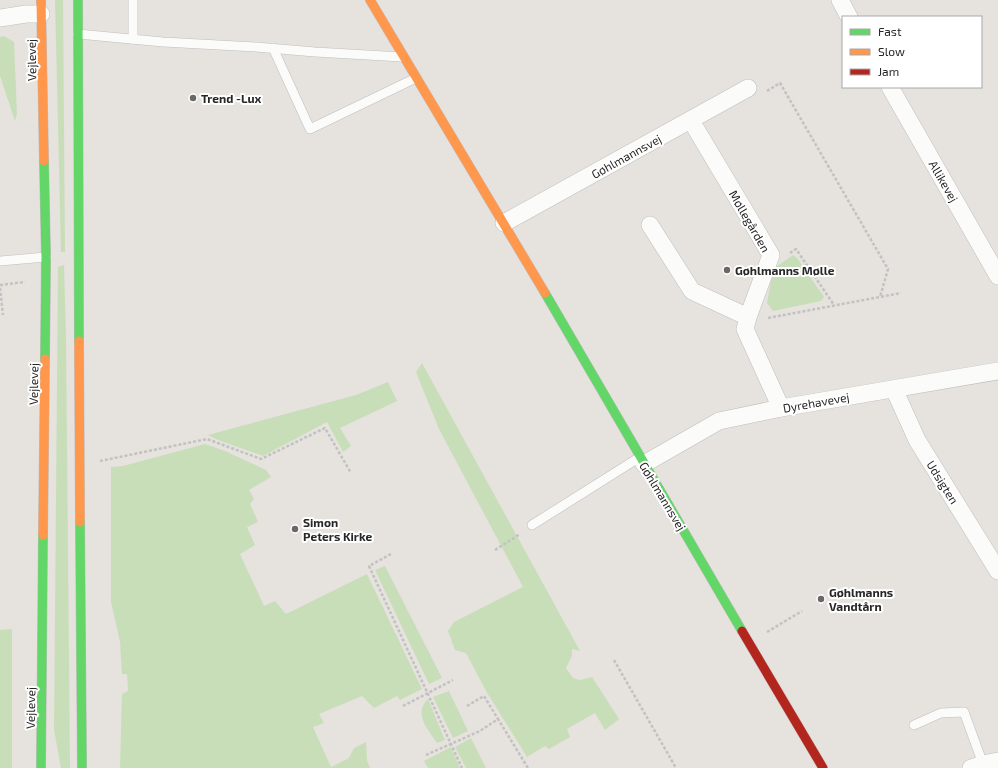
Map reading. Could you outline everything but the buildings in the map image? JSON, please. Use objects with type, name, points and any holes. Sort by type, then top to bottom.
[{"type":"main road","points":[[78,0],[79,465],[82,768]]},
{"type":"main road","name":"Gøhlmannsvej","points":[[370,0],[504,223],[824,768]]},
{"type":"main road","name":"Vejlevej","points":[[41,7],[46,257],[41,768]]},
{"type":"street","points":[[840,0],[848,16]]},
{"type":"street","points":[[0,18],[26,14],[41,7]]},
{"type":"street","name":"Gøhlmannsvej","points":[[504,223],[748,88]]},
{"type":"street","name":"Allikevej","points":[[891,88],[998,276]]},
{"type":"street","name":"Møllegården","points":[[696,129],[771,255],[745,329],[781,408]]},
{"type":"street","points":[[650,224],[692,291],[748,317]]},
{"type":"street","name":"Dyrehavevej","points":[[642,460],[719,421],[781,408],[998,371]]},
{"type":"street","name":"Udsigten","points":[[894,389],[917,440],[998,571]]},
{"type":"lane","points":[[132,0],[133,39]]},
{"type":"lane","points":[[78,34],[163,42],[403,57]]},
{"type":"lane","points":[[273,48],[310,129],[416,78]]},
{"type":"lane","points":[[0,261],[46,257]]},
{"type":"lane","points":[[532,525],[642,460]]},
{"type":"lane","points":[[914,725],[941,713],[964,712],[984,764]]},
{"type":"path","points":[[748,88],[762,93],[780,83],[888,269],[880,297]]},
{"type":"path","points":[[771,255],[784,256],[796,249],[834,305]]},
{"type":"path","points":[[0,288],[3,315]]},
{"type":"path","points":[[748,317],[767,318],[901,293]]},
{"type":"path","points":[[79,465],[207,439],[261,459],[325,428],[351,473]]},
{"type":"path","points":[[495,550],[520,535],[532,525]]},
{"type":"path","points":[[391,554],[369,566],[462,768]]},
{"type":"path","points":[[749,642],[802,611]]},
{"type":"path","points":[[614,660],[676,768]]},
{"type":"path","points":[[403,706],[454,680]]},
{"type":"path","points":[[467,706],[484,696],[528,768]]},
{"type":"path","points":[[426,755],[480,731],[498,719]]},
{"type":"green space","points":[[55,0],[63,0],[65,252],[61,252]]},
{"type":"green space","points":[[4,36],[14,42],[17,114],[15,121],[0,76],[0,37]]},
{"type":"green space","points":[[793,255],[797,258],[824,297],[821,301],[773,311],[767,303],[773,269]]},
{"type":"green space","points":[[64,265],[70,768],[61,768],[54,730],[58,267]]},
{"type":"green space","points":[[422,363],[580,651],[572,649],[572,656],[566,668],[573,678],[580,680],[592,677],[619,719],[605,730],[595,713],[567,729],[570,737],[549,749],[545,746],[527,757],[486,691],[466,653],[455,650],[448,631],[454,622],[523,587],[439,429],[416,372]]},
{"type":"green space","points":[[388,382],[397,401],[340,428],[351,446],[343,452],[327,422],[263,456],[208,435],[356,395]]},
{"type":"green space","points":[[205,444],[225,451],[266,470],[271,477],[249,490],[254,499],[250,504],[258,522],[247,527],[255,545],[240,554],[264,606],[275,601],[286,614],[367,574],[422,689],[400,700],[397,696],[374,708],[362,696],[319,714],[324,723],[313,727],[331,767],[349,758],[354,748],[366,742],[367,760],[370,768],[120,768],[122,694],[128,691],[127,674],[122,674],[120,642],[111,602],[111,467],[123,466]]},
{"type":"green space","points":[[385,566],[442,678],[429,684],[375,570]]},
{"type":"green space","points":[[12,629],[12,768],[0,768],[0,630]]},
{"type":"green space","points":[[449,691],[468,731],[453,738],[433,697]]},
{"type":"green space","points":[[428,699],[445,740],[437,743],[426,727],[422,716],[422,710]]},
{"type":"green space","points":[[471,738],[486,768],[466,768],[455,747]]},
{"type":"green space","points":[[451,747],[460,768],[428,768],[424,761]]},
{"type":"traffic: fast","points":[[78,0],[79,341]]},
{"type":"traffic: fast","points":[[44,161],[46,257],[45,359]]},
{"type":"traffic: fast","points":[[545,293],[742,631]]},
{"type":"traffic: fast","points":[[80,522],[82,768]]},
{"type":"traffic: fast","points":[[41,768],[43,535]]},
{"type":"traffic: slow","points":[[41,0],[44,161]]},
{"type":"traffic: slow","points":[[370,0],[545,293]]},
{"type":"traffic: slow","points":[[79,341],[80,522]]},
{"type":"traffic: slow","points":[[43,535],[45,359]]},
{"type":"traffic: jam","points":[[742,631],[823,768]]},
{"type":"place","name":"Trend -Lux","points":[[193,98]]},
{"type":"place","name":"Gøhlmanns Mølle","points":[[727,270]]},
{"type":"place","name":"Simon Peters Kirke","points":[[295,529]]},
{"type":"place","name":"Gøhlmanns Vandtårn","points":[[821,599]]}]
